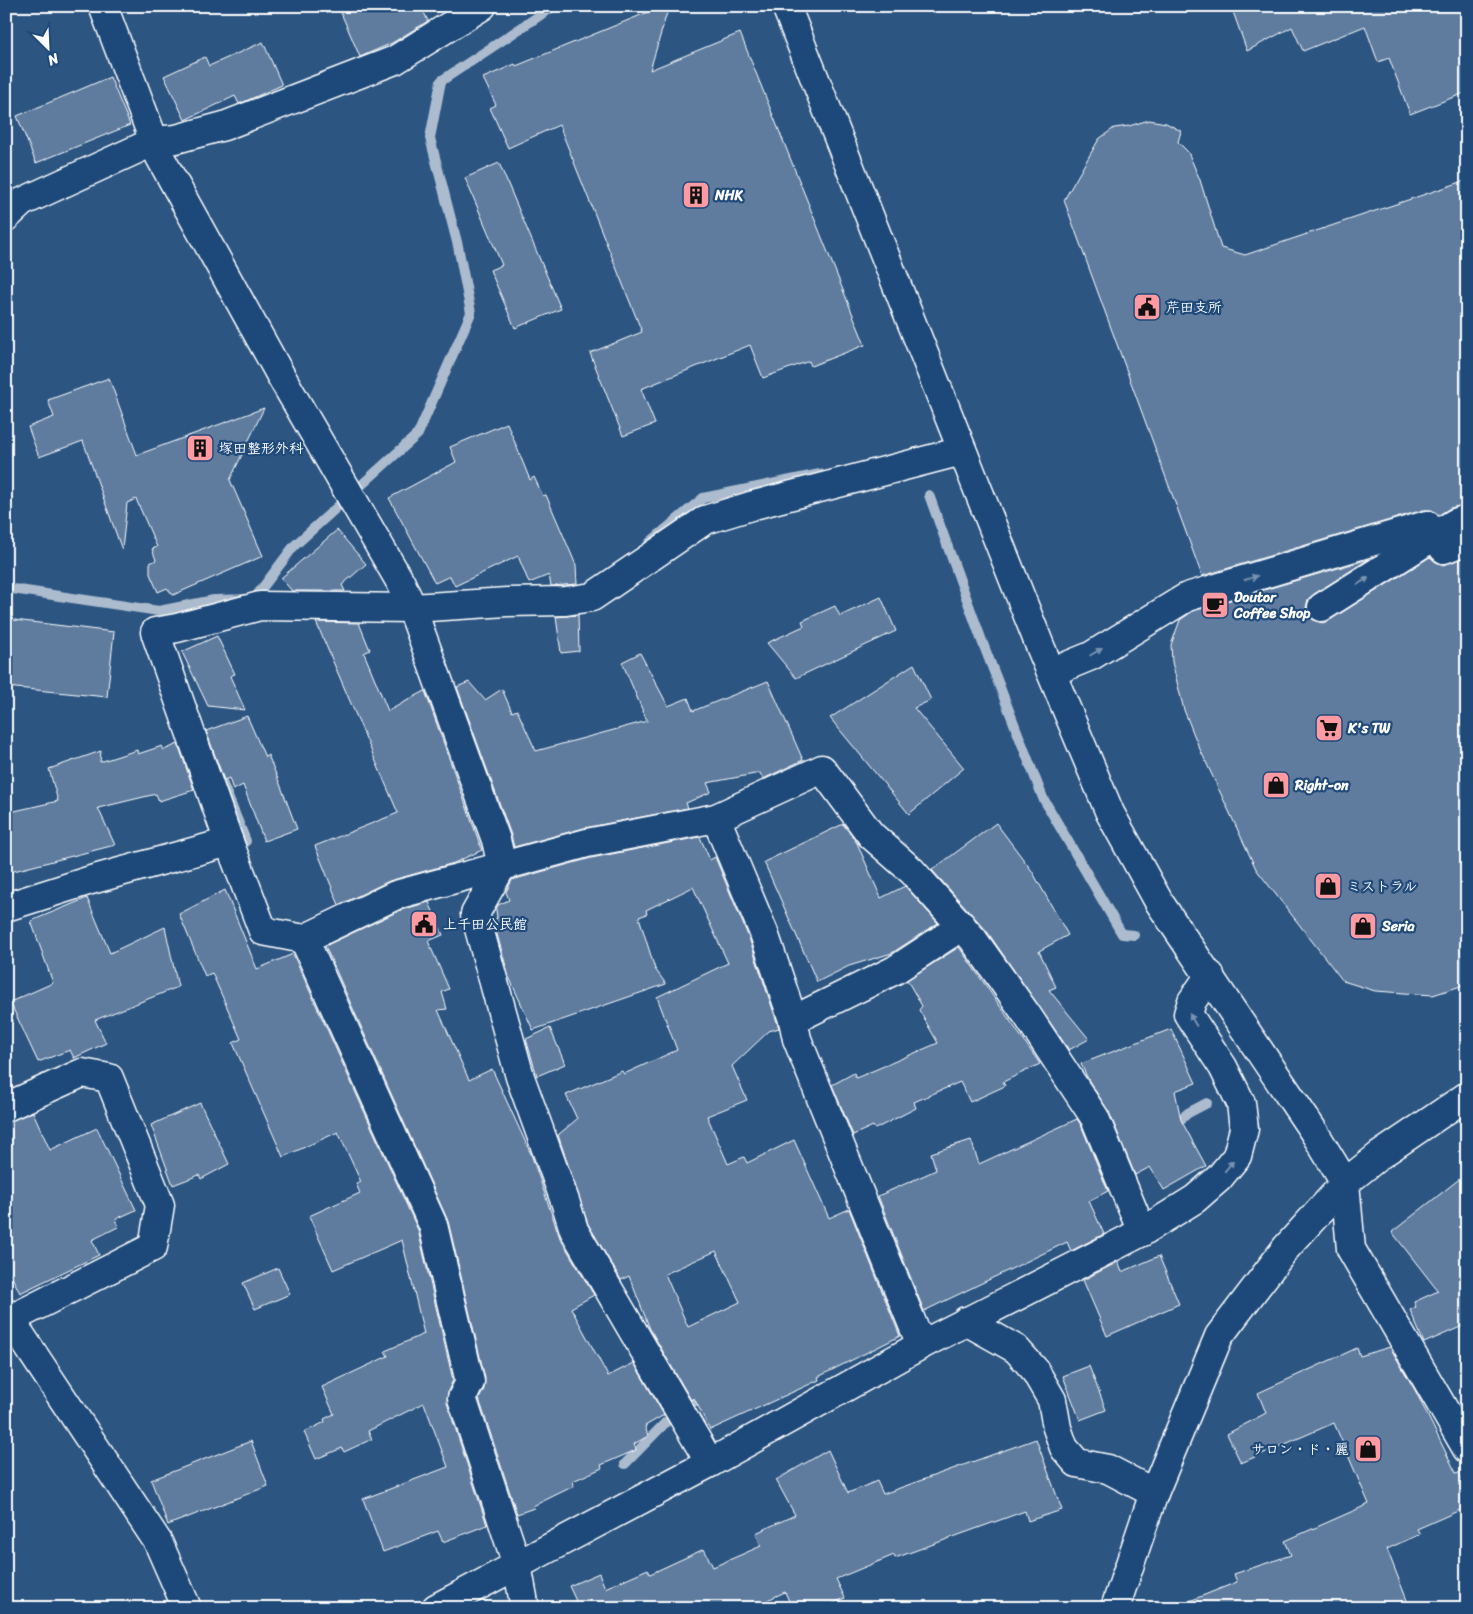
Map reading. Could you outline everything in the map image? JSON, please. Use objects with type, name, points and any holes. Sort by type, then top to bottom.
[{"type":"street","points":[[103,6],[160,158],[280,376],[408,598],[496,840],[502,866],[475,914],[520,1078],[566,1201],[574,1230],[710,1463]]},
{"type":"street","points":[[6,217],[22,202],[155,141],[176,139],[224,126],[395,60],[482,6]]},
{"type":"street","points":[[786,6],[962,451],[1110,813],[1159,902],[1314,1132],[1345,1183],[1351,1249],[1467,1449]]},
{"type":"street","points":[[962,451],[754,505],[704,520],[592,597],[566,601],[507,602],[408,598],[260,606],[155,632],[229,842],[263,931],[304,940],[396,895],[586,844],[716,818],[822,769],[870,835],[912,871],[973,939],[1027,1015],[1095,1118],[1142,1232]]},
{"type":"street","points":[[1322,607],[1456,523],[1467,519]]},
{"type":"street","points":[[1052,672],[1091,656],[1187,597],[1427,525],[1444,549],[1467,540]]},
{"type":"street","points":[[716,818],[764,933],[794,1020],[797,1039],[920,1345]]},
{"type":"street","points":[[6,907],[91,880],[229,842]]},
{"type":"street","points":[[794,1020],[895,970],[962,926]]},
{"type":"street","points":[[304,940],[433,1225],[470,1382],[462,1398],[516,1565],[525,1608]]},
{"type":"street","points":[[436,1608],[710,1463],[920,1345],[1142,1232],[1195,1199],[1220,1178],[1237,1156],[1244,1129],[1241,1104],[1223,1067],[1188,1014],[1192,1001],[1210,975]]},
{"type":"street","points":[[6,1107],[82,1073],[109,1078],[160,1205],[153,1247],[8,1316],[158,1542],[188,1608]]},
{"type":"street","points":[[1115,1608],[1154,1493],[1219,1336],[1286,1248],[1345,1183],[1380,1155],[1467,1096]]},
{"type":"street","points":[[966,1321],[1016,1349],[1034,1369],[1052,1400],[1057,1428],[1064,1448],[1077,1464],[1108,1468],[1154,1493]]},
{"type":"building","points":[[338,6],[421,6],[428,21],[392,43],[360,57]]},
{"type":"building","name":"NHK","points":[[663,6],[669,6],[650,70],[740,33],[865,345],[811,366],[809,361],[763,378],[750,345],[641,389],[655,424],[623,436],[590,353],[642,332],[559,125],[508,148],[490,108],[496,105],[483,78]]},
{"type":"building","points":[[1231,6],[1467,6],[1467,92],[1410,114],[1389,58],[1378,62],[1365,26],[1303,51],[1292,27],[1247,51]]},
{"type":"building","points":[[263,42],[282,85],[239,104],[235,96],[185,120],[164,76],[205,57],[209,66]]},
{"type":"building","points":[[110,77],[130,125],[36,163],[17,116]]},
{"type":"building","points":[[1149,120],[1166,123],[1181,131],[1178,142],[1188,152],[1200,180],[1221,248],[1245,255],[1467,180],[1467,504],[1450,508],[1439,515],[1432,510],[1423,510],[1202,576],[1064,200],[1099,139],[1114,128]]},
{"type":"building","points":[[499,163],[561,309],[515,328],[490,270],[502,265],[465,178]]},
{"type":"building","points":[[109,378],[137,455],[264,408],[230,480],[263,556],[173,595],[167,588],[158,592],[150,574],[150,563],[156,560],[152,549],[157,547],[136,499],[127,503],[122,550],[83,441],[39,457],[28,427],[54,417],[48,400]]},
{"type":"building","points":[[507,423],[530,480],[534,477],[543,496],[546,495],[576,565],[577,584],[551,586],[549,575],[529,583],[518,556],[455,586],[450,576],[435,583],[389,498],[456,462],[450,447]]},
{"type":"building","points":[[337,530],[366,564],[342,585],[345,591],[292,591],[281,578]]},
{"type":"building","name":"K's TW","points":[[1430,557],[1443,565],[1467,557],[1467,984],[1433,995],[1375,991],[1343,981],[1256,869],[1198,745],[1184,710],[1172,662],[1171,645],[1180,620],[1193,611],[1369,559],[1308,599],[1306,608],[1309,616],[1315,621],[1323,623]]},
{"type":"building","points":[[881,597],[896,631],[796,678],[767,643],[804,626],[802,621],[835,606],[840,616]]},
{"type":"building","points":[[578,615],[579,651],[561,653],[556,617]]},
{"type":"building","points":[[6,619],[114,632],[107,697],[6,687]]},
{"type":"building","points":[[316,622],[359,623],[370,650],[364,653],[388,711],[425,691],[482,850],[454,863],[389,881],[339,905],[315,846],[398,813]]},
{"type":"building","points":[[217,636],[235,674],[230,676],[245,710],[208,706],[182,652]]},
{"type":"building","points":[[640,653],[668,706],[688,698],[693,711],[768,681],[803,760],[763,779],[760,773],[707,783],[711,792],[686,803],[688,808],[584,828],[514,847],[457,687],[469,682],[485,700],[502,689],[512,712],[517,710],[536,751],[647,721],[622,662]]},
{"type":"building","points":[[914,664],[931,700],[914,708],[964,768],[909,814],[830,718]]},
{"type":"building","points":[[247,716],[265,757],[268,755],[297,829],[264,841],[243,785],[233,790],[229,778],[224,780],[206,731]]},
{"type":"building","points":[[178,744],[194,790],[159,801],[156,794],[98,808],[115,845],[6,873],[6,813],[58,801],[49,769],[101,751],[100,762],[137,750],[138,754],[162,746],[164,750]]},
{"type":"building","points":[[996,823],[1032,871],[1068,935],[1039,951],[1056,987],[1049,990],[1089,1039],[1069,1050],[986,930],[932,870]]},
{"type":"building","points":[[843,824],[857,843],[881,898],[905,886],[938,923],[892,953],[849,966],[817,982],[764,862]]},
{"type":"building","points":[[700,837],[710,860],[715,857],[749,938],[779,1028],[769,1031],[732,1066],[747,1100],[707,1116],[728,1164],[744,1157],[747,1163],[794,1140],[829,1218],[849,1209],[900,1336],[818,1377],[819,1380],[710,1430],[694,1398],[691,1400],[650,1329],[629,1276],[621,1280],[588,1224],[558,1135],[577,1119],[566,1095],[622,1071],[624,1074],[677,1050],[657,997],[728,963],[693,887],[646,910],[647,914],[639,917],[655,969],[666,984],[533,1030],[509,977],[493,920],[497,918],[496,909],[498,905],[509,900],[506,892],[512,880],[591,858]],"holes":[[[716,1251],[740,1302],[688,1327],[665,1274]]]},
{"type":"building","points":[[225,890],[257,969],[293,954],[418,1230],[453,1380],[448,1391],[447,1403],[487,1525],[443,1542],[438,1531],[383,1552],[363,1499],[448,1467],[424,1403],[368,1431],[372,1439],[344,1452],[342,1448],[316,1459],[304,1432],[325,1422],[324,1419],[334,1414],[322,1387],[388,1356],[385,1351],[424,1334],[402,1240],[333,1270],[309,1216],[360,1193],[356,1184],[361,1182],[338,1132],[283,1157],[233,1043],[241,1039],[212,973],[205,976],[179,914]]},
{"type":"building","points":[[87,898],[110,953],[165,927],[178,987],[95,1020],[106,1043],[74,1058],[70,1050],[38,1062],[10,1002],[53,983],[31,921]]},
{"type":"building","points":[[429,902],[443,935],[428,941],[449,989],[442,992],[447,1009],[438,1010],[469,1080],[492,1069],[531,1154],[560,1238],[594,1295],[571,1308],[608,1376],[634,1363],[664,1415],[645,1426],[648,1436],[634,1444],[636,1450],[601,1465],[602,1468],[573,1481],[574,1486],[533,1506],[534,1508],[517,1514],[479,1399],[484,1389],[485,1378],[448,1221],[325,946],[401,910]]},
{"type":"building","points":[[959,947],[1040,1064],[1003,1082],[1005,1086],[970,1102],[960,1082],[914,1102],[916,1108],[875,1129],[873,1126],[853,1135],[832,1085],[854,1073],[856,1078],[938,1043],[919,1010],[922,1006],[907,980]]},
{"type":"building","points":[[550,1028],[565,1064],[537,1076],[526,1039]]},
{"type":"building","points":[[1171,1029],[1196,1083],[1175,1091],[1181,1120],[1206,1166],[1164,1190],[1150,1167],[1135,1175],[1109,1112],[1089,1081],[1081,1064]]},
{"type":"building","points":[[200,1103],[229,1164],[201,1179],[199,1175],[173,1185],[151,1125]]},
{"type":"building","points":[[33,1112],[50,1150],[97,1128],[136,1210],[116,1219],[118,1227],[92,1240],[99,1255],[20,1293],[6,1265],[6,1122]]},
{"type":"building","points":[[1077,1119],[1108,1191],[1089,1201],[1104,1234],[1071,1251],[1067,1242],[924,1311],[878,1196],[936,1170],[931,1153],[971,1140],[979,1164]]},
{"type":"building","points":[[1467,1173],[1467,1327],[1465,1325],[1424,1343],[1410,1310],[1416,1307],[1414,1302],[1438,1291],[1392,1232]]},
{"type":"building","points":[[1159,1256],[1179,1304],[1107,1336],[1083,1280],[1118,1262],[1122,1272]]},
{"type":"building","points":[[278,1268],[290,1294],[255,1309],[243,1283]]},
{"type":"building","points":[[1390,1347],[1415,1390],[1456,1473],[1459,1472],[1467,1491],[1467,1507],[1417,1529],[1420,1534],[1387,1549],[1410,1608],[1177,1608],[1177,1606],[1237,1582],[1234,1574],[1291,1555],[1285,1541],[1369,1504],[1334,1423],[1241,1463],[1227,1434],[1266,1413],[1258,1393],[1357,1348],[1360,1356]]},
{"type":"building","points":[[1089,1366],[1106,1410],[1080,1420],[1063,1376]]},
{"type":"building","points":[[1036,1439],[1062,1510],[1028,1521],[1025,1511],[895,1558],[894,1555],[836,1579],[845,1598],[823,1608],[792,1608],[785,1592],[750,1608],[561,1608],[576,1601],[569,1586],[599,1573],[605,1588],[648,1569],[650,1574],[704,1549],[713,1567],[761,1546],[756,1533],[795,1515],[776,1480],[828,1450],[848,1493],[877,1481],[883,1494]]},
{"type":"building","points":[[251,1441],[268,1486],[168,1525],[151,1480]]},
{"type":"waterway","points":[[6,588],[159,611],[214,600],[254,599],[294,546],[418,434],[471,313],[458,246],[430,138],[441,81],[554,6]]},
{"type":"waterway","points":[[649,543],[703,498],[820,474]]},
{"type":"waterway","points":[[929,495],[982,641],[1043,798],[1122,934],[1134,935]]},
{"type":"waterway","points":[[217,770],[246,841]]},
{"type":"waterway","points":[[1171,1128],[1188,1113],[1207,1103]]},
{"type":"waterway","points":[[692,1403],[707,1394]]},
{"type":"waterway","points":[[625,1464],[667,1421]]},
{"type":"place","name":"NHK","points":[[696,195]]},
{"type":"place","name":"芹田支所","points":[[1147,307]]},
{"type":"place","name":"塚田整形外科","points":[[200,448]]},
{"type":"place","name":"Doutor Coffee Shop","points":[[1215,605]]},
{"type":"place","name":"K's TW","points":[[1329,728]]},
{"type":"place","name":"Right-on","points":[[1276,785]]},
{"type":"place","name":"ミストラル","points":[[1328,886]]},
{"type":"place","name":"上千田公民館","points":[[424,924]]},
{"type":"place","name":"Seria","points":[[1363,926]]},
{"type":"place","name":"サロン・ド・麗","points":[[1368,1449]]}]
